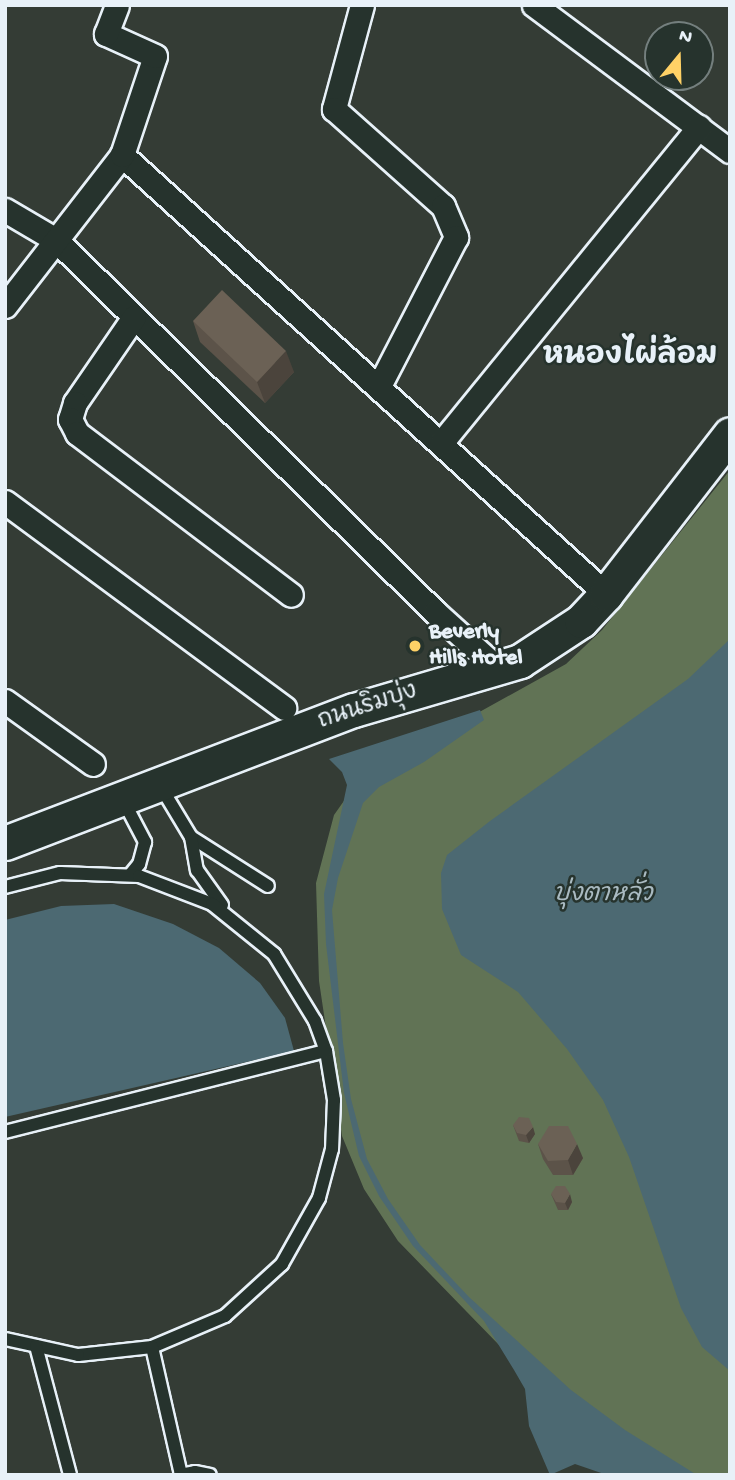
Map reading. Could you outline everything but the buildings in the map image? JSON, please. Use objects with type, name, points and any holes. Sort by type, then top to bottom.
[{"type":"main road","name":"ถนนริมบุ่ง","points":[[5,843],[355,710],[520,661],[581,621],[606,594],[730,434]]},
{"type":"street","points":[[5,306],[121,155],[155,56],[106,34],[117,5]]},
{"type":"street","points":[[362,5],[334,109],[443,206],[456,237],[379,386]]},
{"type":"street","points":[[534,5],[730,151]]},
{"type":"street","points":[[441,443],[699,127]]},
{"type":"street","points":[[121,155],[606,594]]},
{"type":"street","points":[[5,211],[55,240],[426,603],[497,668]]},
{"type":"street","points":[[134,317],[75,403],[70,419],[77,433],[291,595]]},
{"type":"street","points":[[5,502],[284,708]]},
{"type":"street","points":[[5,701],[93,764]]},
{"type":"lane","points":[[159,784],[191,837],[194,859],[202,881],[214,898],[257,940]]},
{"type":"lane","points":[[122,798],[145,842],[139,864],[130,875]]},
{"type":"lane","points":[[191,837],[268,886]]},
{"type":"lane","points":[[5,887],[60,873],[130,875],[212,904],[274,954],[308,1009],[326,1051],[334,1100],[332,1149],[319,1198],[282,1264],[225,1315],[152,1347],[78,1355],[5,1339]]},
{"type":"lane","points":[[5,1132],[326,1051]]},
{"type":"lane","points":[[36,1346],[70,1475]]},
{"type":"lane","points":[[152,1347],[181,1475],[195,1472],[210,1475]]},
{"type":"green space","points":[[730,470],[730,1475],[661,1475],[500,1346],[398,1241],[364,1189],[342,1136],[319,981],[316,883],[334,815],[353,788],[429,740],[566,664],[602,630]]},
{"type":"water","name":"บุ่งตาหลั่ว","points":[[730,639],[730,1371],[702,1347],[681,1308],[629,1157],[603,1100],[567,1049],[518,992],[461,955],[442,909],[441,873],[447,855],[688,679]]},
{"type":"water","points":[[480,710],[484,720],[424,762],[379,787],[363,803],[338,878],[332,910],[343,1043],[351,1099],[367,1159],[388,1199],[420,1245],[469,1297],[571,1390],[625,1430],[697,1475],[607,1475],[575,1464],[550,1475],[529,1426],[525,1389],[514,1370],[484,1321],[413,1246],[379,1196],[359,1156],[344,1093],[326,944],[324,894],[347,785],[342,772],[329,759]]},
{"type":"water","points":[[114,904],[173,924],[219,948],[260,983],[285,1018],[294,1051],[5,1117],[5,920],[61,906]]},
{"type":"place","name":"Beverly Hills Hotel","points":[[415,646]]},
{"type":"district","name":"หนองไผ่ล้อม","points":[[630,358]]}]
